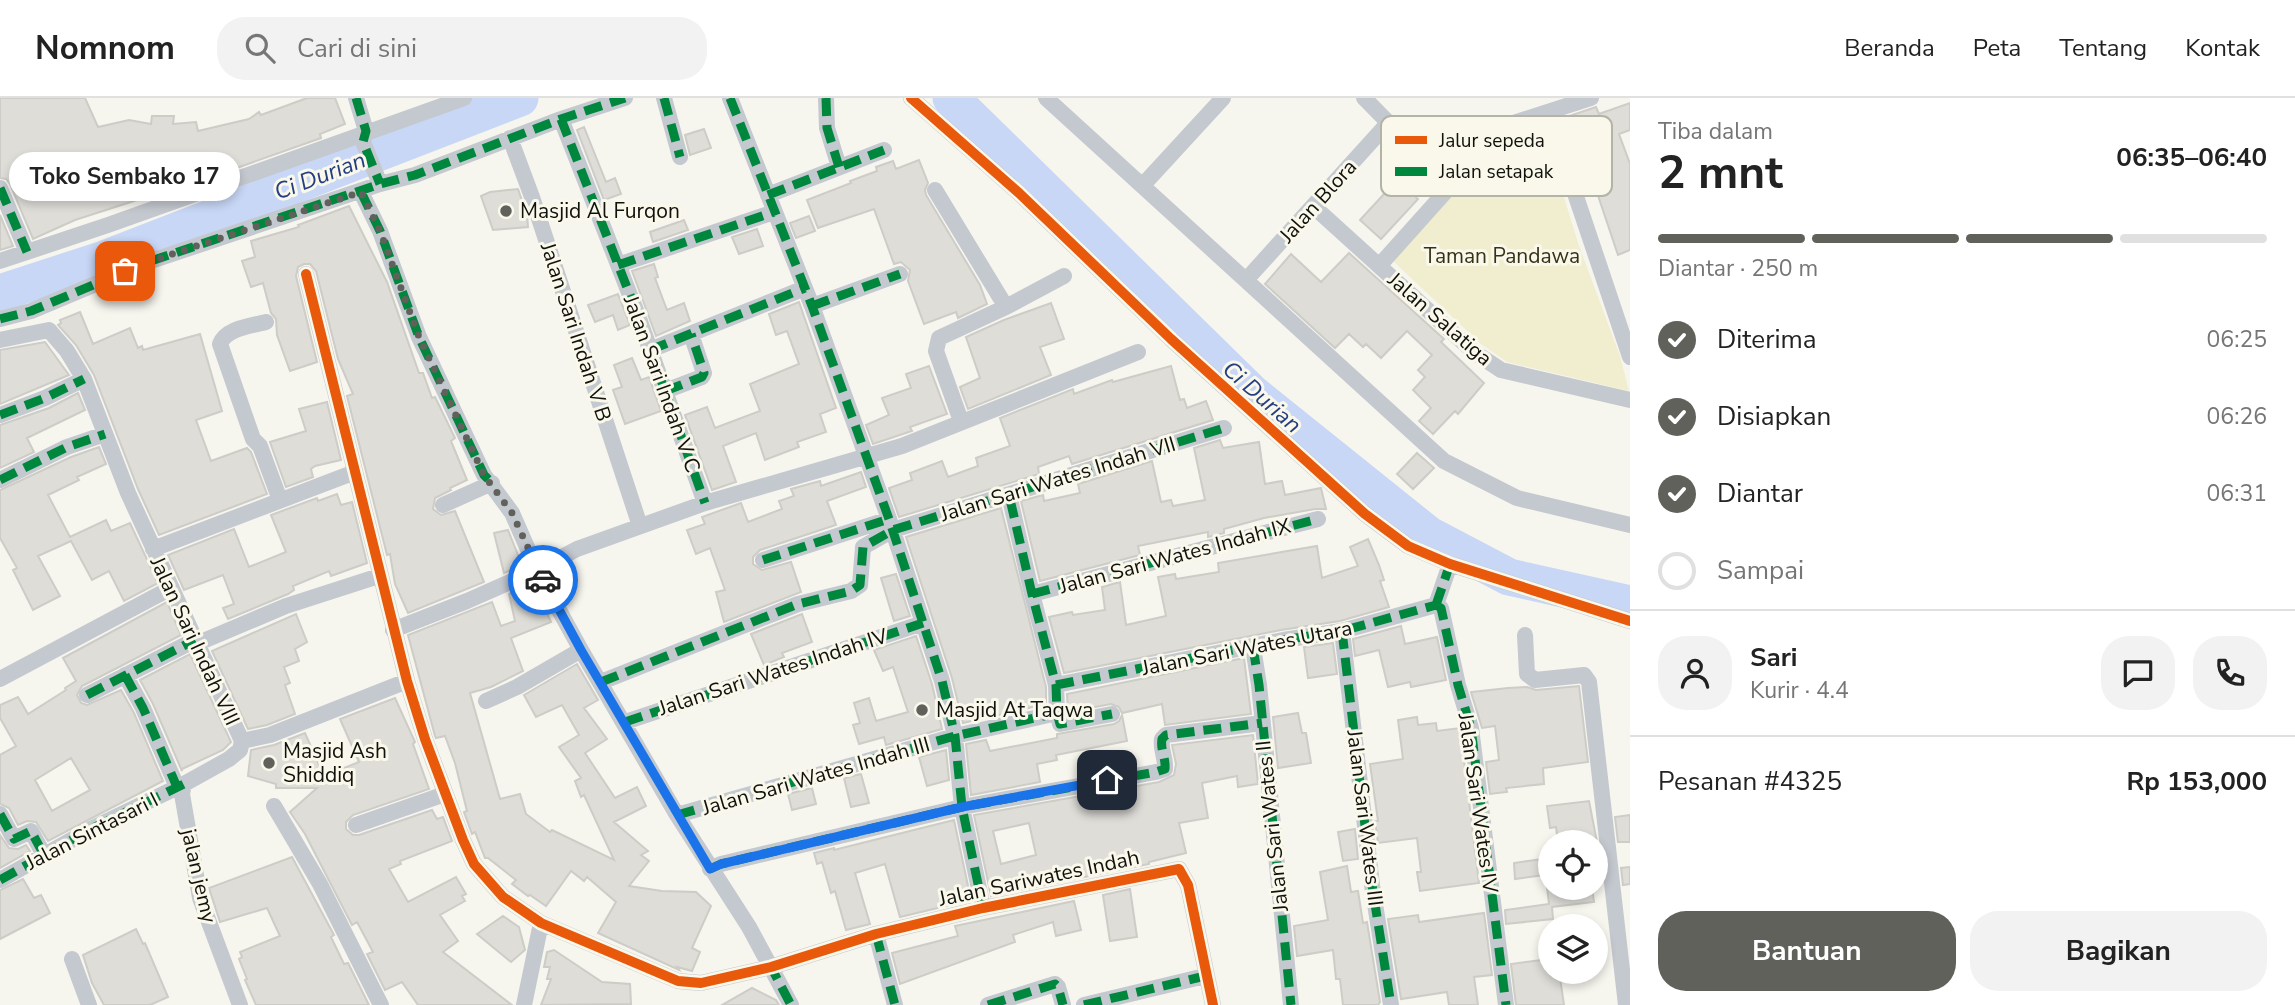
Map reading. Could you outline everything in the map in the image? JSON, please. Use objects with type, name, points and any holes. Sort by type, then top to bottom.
[{"type":"street","points":[[356,98],[379,180]]},
{"type":"street","points":[[0,261],[365,137],[464,98]]},
{"type":"street","points":[[0,319],[31,311],[148,262],[361,192],[379,180],[415,176],[561,119],[625,98]]},
{"type":"street","points":[[664,98],[680,157]]},
{"type":"street","points":[[730,98],[812,306],[891,524],[942,681],[955,736],[962,807],[983,908]]},
{"type":"street","points":[[826,98],[827,128],[839,167]]},
{"type":"street","points":[[911,98],[1019,193],[1171,339],[1364,514],[1408,546],[1450,564],[1630,621]]},
{"type":"street","points":[[1046,98],[1444,461],[1517,498],[1630,525]]},
{"type":"street","points":[[1143,185],[1223,98]]},
{"type":"street","points":[[1364,98],[1383,116]]},
{"type":"street","points":[[1539,116],[1591,98]]},
{"type":"street","name":"Jalan Sari Indah V C","points":[[561,119],[650,350],[705,503]]},
{"type":"street","name":"Jalan Blora","points":[[1246,280],[1381,131]]},
{"type":"street","name":"Jalan Sari Indah V B","points":[[510,138],[532,197],[640,526]]},
{"type":"street","points":[[768,195],[884,150]]},
{"type":"street","points":[[0,188],[27,252]]},
{"type":"street","points":[[935,190],[1006,307]]},
{"type":"street","points":[[361,192],[380,231],[419,337],[484,475],[512,513],[537,570],[581,650],[677,815],[749,927],[791,1005]]},
{"type":"street","points":[[1379,266],[1441,196]]},
{"type":"street","points":[[1576,196],[1630,357]]},
{"type":"street","name":"Jalan Salatiga","points":[[1313,206],[1474,352],[1502,370],[1630,400]]},
{"type":"street","points":[[618,265],[774,212]]},
{"type":"street","name":"Jalan Sariwates Indah","points":[[306,274],[407,681],[445,794],[474,864],[503,897],[541,923],[690,984],[771,967],[876,934],[983,908],[1179,869],[1188,885],[1213,1005]]},
{"type":"street","points":[[812,306],[900,274]]},
{"type":"street","points":[[961,421],[936,351],[936,342],[944,335],[1006,307],[1064,276]]},
{"type":"street","points":[[650,350],[804,288]]},
{"type":"street","name":"Jalan Sari Indah VIII","points":[[31,311],[67,351],[84,379],[153,550],[242,741],[270,735],[407,681]]},
{"type":"street","points":[[266,321],[230,333],[222,338],[220,344],[253,439],[260,446],[280,500]]},
{"type":"street","points":[[0,340],[49,330]]},
{"type":"street","points":[[664,391],[702,377],[704,373],[691,334]]},
{"type":"street","points":[[393,629],[537,570],[577,549],[705,503],[779,480],[866,458],[1138,352]]},
{"type":"street","points":[[0,415],[84,379]]},
{"type":"street","name":"Jalan Sari Wates Indah VII","points":[[891,524],[1009,495],[1224,428]]},
{"type":"street","points":[[0,480],[67,447],[105,434]]},
{"type":"street","points":[[153,550],[355,472]]},
{"type":"street","points":[[443,505],[492,483]]},
{"type":"street","points":[[1009,495],[1056,685],[1060,724],[1112,715]]},
{"type":"street","name":"Jalan Sari Wates Indah IX","points":[[1032,594],[1318,519]]},
{"type":"street","points":[[763,560],[891,524]]},
{"type":"street","points":[[601,682],[799,604],[851,591],[860,584],[863,547],[891,524]]},
{"type":"street","points":[[1436,605],[1450,564]]},
{"type":"street","points":[[86,695],[195,642],[286,606],[379,576]]},
{"type":"street","points":[[0,679],[171,588]]},
{"type":"street","name":"Jalan Sari Wates Utara","points":[[1056,685],[1342,631],[1436,605]]},
{"type":"street","name":"Jalan Sari Wates IV","points":[[1436,605],[1441,608],[1458,685],[1471,728],[1506,1005]]},
{"type":"street","name":"Jalan Sari Wates Indah IV","points":[[625,722],[923,623]]},
{"type":"street","name":"Jalan Sari Wates III","points":[[1342,631],[1372,885],[1391,1005]]},
{"type":"street","points":[[1525,635],[1529,677],[1535,680],[1584,675],[1589,682],[1626,1005]]},
{"type":"street","name":"Jalan Sari Wates II","points":[[1253,647],[1291,1005]]},
{"type":"street","points":[[486,701],[517,687],[581,650]]},
{"type":"street","name":"jalan jemy","points":[[125,675],[181,786],[200,898],[240,1005]]},
{"type":"street","name":"Jalan Sari Wates Indah III","points":[[677,815],[955,736],[1057,713]]},
{"type":"street","points":[[710,869],[962,807],[1156,772],[1165,769],[1161,746],[1162,739],[1167,735],[1262,723]]},
{"type":"street","name":"Jalan Sintasari I","points":[[0,880],[91,829],[181,786],[229,759],[240,750],[242,741]]},
{"type":"street","points":[[356,825],[445,794]]},
{"type":"street","points":[[274,806],[320,884],[381,1005]]},
{"type":"street","points":[[0,814],[14,839],[31,831],[44,855]]},
{"type":"street","points":[[524,1005],[541,923]]},
{"type":"street","points":[[876,934],[895,1005]]},
{"type":"street","points":[[72,959],[89,1005]]},
{"type":"street","points":[[1084,1005],[1205,976]]},
{"type":"street","points":[[988,1005],[1055,984],[1063,1005]]},
{"type":"green space","name":"Taman Pandawa","points":[[1452,196],[1564,196],[1620,356],[1629,391],[1507,362],[1481,344],[1393,261]]},
{"type":"building","points":[[0,98],[85,98],[98,127],[129,120],[151,124],[152,116],[174,116],[173,124],[196,122],[198,131],[249,119],[259,112],[261,115],[307,98],[335,98],[345,124],[320,134],[321,138],[169,192],[168,190],[75,220],[33,239],[10,184],[6,179],[0,178]]},
{"type":"building","points":[[1630,103],[1630,130],[1619,134],[1630,164],[1630,250],[1618,255],[1598,196],[1612,196],[1612,116],[1569,116],[1596,107],[1599,114]]},
{"type":"building","points":[[584,127],[606,182],[615,178],[621,194],[604,200],[577,130]]},
{"type":"building","points":[[704,129],[711,148],[690,155],[685,135]]},
{"type":"building","points":[[919,160],[928,183],[926,195],[980,285],[987,304],[958,318],[956,312],[924,324],[908,281],[910,270],[901,262],[894,264],[874,209],[818,228],[807,200],[877,171],[876,167],[893,161],[896,169]]},
{"type":"building","name":"Masjid Al Furqon","points":[[518,189],[528,227],[493,230],[481,196],[490,192]]},
{"type":"building","points":[[1382,196],[1415,196],[1418,199],[1381,239],[1360,220]]},
{"type":"building","points":[[349,206],[387,282],[419,373],[423,373],[432,398],[435,397],[455,438],[451,441],[467,480],[435,498],[433,509],[441,515],[455,511],[484,582],[408,613],[395,584],[390,554],[387,555],[347,396],[353,394],[338,359],[316,271],[310,264],[304,264],[298,267],[296,276],[317,362],[290,371],[263,283],[251,287],[242,261],[255,257],[251,241],[299,227],[298,225]]},
{"type":"building","points":[[0,215],[13,246],[0,250]]},
{"type":"building","points":[[809,216],[815,231],[796,238],[790,223]]},
{"type":"building","points":[[684,220],[688,230],[653,242],[650,232]]},
{"type":"building","points":[[757,229],[763,246],[739,254],[732,237]]},
{"type":"building","points":[[1349,253],[1444,339],[1441,342],[1484,383],[1458,414],[1455,411],[1433,434],[1419,421],[1431,408],[1413,390],[1425,377],[1418,370],[1432,355],[1407,331],[1381,358],[1366,344],[1363,347],[1349,334],[1335,348],[1265,284],[1291,254],[1321,282]]},
{"type":"building","points":[[654,264],[658,277],[655,278],[667,310],[684,303],[690,321],[656,336],[632,271]]},
{"type":"building","points":[[618,294],[630,325],[618,330],[613,315],[595,322],[588,305]]},
{"type":"building","points":[[799,302],[836,408],[820,414],[826,432],[797,442],[799,447],[765,460],[756,433],[723,446],[736,482],[712,490],[685,415],[707,407],[715,428],[760,411],[750,384],[799,364],[787,331],[776,335],[769,314]]},
{"type":"building","points":[[1051,303],[1064,339],[1040,347],[1051,375],[968,409],[960,387],[980,378],[966,337]]},
{"type":"building","points":[[80,312],[93,344],[130,328],[138,348],[142,346],[143,350],[200,334],[222,411],[196,420],[211,461],[247,448],[267,494],[159,535],[138,489],[94,375],[76,345],[58,325],[60,320]]},
{"type":"building","points":[[45,342],[69,375],[0,404],[0,350]]},
{"type":"building","points":[[632,358],[641,380],[649,377],[661,411],[625,424],[613,390],[622,387],[614,365]]},
{"type":"building","points":[[929,366],[947,414],[910,427],[912,431],[873,444],[866,425],[889,415],[882,398],[911,388],[906,374]]},
{"type":"building","points":[[1171,366],[1180,400],[1184,399],[1187,408],[1206,401],[1213,420],[1072,464],[1069,456],[1038,467],[1039,474],[899,517],[889,488],[912,480],[910,473],[942,461],[948,477],[978,466],[976,458],[1010,446],[1000,418],[1073,389],[1074,394],[1112,380],[1113,382]]},
{"type":"building","points":[[78,393],[85,410],[27,438],[34,452],[0,468],[0,425],[49,408]]},
{"type":"building","points":[[327,402],[341,460],[315,466],[311,469],[313,477],[286,487],[270,442],[306,431],[299,409]]},
{"type":"building","points":[[1220,440],[1223,448],[1259,442],[1265,484],[1282,481],[1285,495],[1321,488],[1326,509],[1264,518],[1224,529],[1224,533],[1208,537],[1208,532],[1138,546],[1140,555],[1040,581],[1021,501],[1043,495],[1044,501],[1080,493],[1078,484],[1152,461],[1161,502],[1171,500],[1173,506],[1205,500],[1194,448]]},
{"type":"building","points":[[99,447],[106,464],[77,477],[79,480],[48,495],[70,537],[106,520],[111,531],[130,523],[158,583],[124,601],[109,571],[92,580],[71,541],[38,556],[60,596],[33,610],[13,570],[17,568],[0,538],[0,490]]},
{"type":"building","points":[[1417,453],[1434,468],[1413,489],[1397,474]]},
{"type":"building","points":[[861,472],[866,487],[827,501],[836,525],[760,550],[753,557],[753,564],[762,570],[791,562],[801,592],[724,622],[716,592],[725,590],[710,548],[696,554],[687,530],[705,524],[702,517],[741,503],[748,522],[782,509],[779,501],[794,496],[791,489],[820,481],[821,486]]},
{"type":"building","points":[[337,494],[341,505],[352,502],[367,563],[331,576],[329,571],[293,586],[294,590],[288,594],[228,619],[223,608],[234,604],[223,575],[184,590],[168,555],[234,529],[249,567],[286,552],[271,515],[317,498],[318,501]]},
{"type":"building","points":[[1001,508],[1046,687],[1046,704],[963,723],[952,678],[906,537]]},
{"type":"building","points":[[508,530],[522,565],[504,573],[494,533]]},
{"type":"building","points":[[1368,539],[1384,580],[1380,581],[1389,607],[1340,621],[1064,673],[1049,617],[1072,612],[1073,615],[1105,610],[1102,587],[1120,582],[1126,625],[1166,616],[1158,577],[1175,574],[1176,579],[1219,572],[1218,563],[1317,546],[1322,578],[1358,566],[1350,547]]},
{"type":"building","points":[[896,574],[910,616],[894,621],[881,578]]},
{"type":"building","points":[[533,584],[551,622],[511,638],[523,671],[491,687],[470,693],[500,799],[520,794],[526,814],[550,832],[552,830],[614,860],[584,795],[581,797],[575,781],[581,778],[559,747],[579,735],[562,705],[536,717],[524,695],[577,664],[598,700],[584,708],[607,739],[585,753],[615,798],[637,787],[646,806],[614,822],[648,851],[641,855],[649,861],[629,886],[696,892],[711,906],[692,948],[700,952],[692,971],[677,967],[679,970],[598,933],[616,902],[587,877],[584,881],[571,871],[546,906],[512,884],[516,880],[485,858],[475,832],[472,834],[464,812],[467,811],[455,763],[445,736],[435,736],[408,635],[492,602],[501,626],[515,621],[509,594]]},
{"type":"building","points":[[167,602],[181,635],[82,686],[77,695],[81,703],[87,705],[121,690],[134,713],[163,781],[48,841],[36,822],[27,821],[18,825],[9,808],[0,804],[0,755],[16,746],[0,718],[0,705],[18,697],[28,714],[66,690],[65,688],[76,681],[63,658]],"holes":[[[71,758],[90,790],[52,811],[35,780]]]},
{"type":"building","points":[[296,614],[307,642],[295,649],[299,661],[284,667],[290,683],[285,685],[295,714],[248,729],[212,651]]},
{"type":"building","points":[[802,614],[812,642],[782,653],[784,657],[764,665],[751,634]]},
{"type":"building","points":[[1401,626],[1405,644],[1437,637],[1446,680],[1411,687],[1410,682],[1388,687],[1379,650],[1355,656],[1353,639]]},
{"type":"building","points":[[916,636],[932,684],[942,729],[886,745],[884,737],[859,744],[853,725],[860,723],[854,703],[869,698],[876,721],[908,712],[893,667],[883,671],[874,650]]},
{"type":"building","points":[[1333,643],[1337,674],[1308,678],[1304,647]]},
{"type":"building","points":[[190,654],[231,742],[223,750],[182,771],[140,680]]},
{"type":"building","points":[[1244,658],[1251,714],[1165,725],[1162,704],[1122,713],[1119,707],[1111,704],[1068,712],[1067,694]]},
{"type":"building","points":[[1579,686],[1588,762],[1543,768],[1544,784],[1506,788],[1507,792],[1490,794],[1486,762],[1499,760],[1495,726],[1482,728],[1471,692]]},
{"type":"building","points":[[395,698],[415,742],[413,744],[429,789],[353,815],[346,822],[346,829],[353,835],[359,835],[432,810],[437,819],[443,817],[452,841],[400,861],[401,864],[389,869],[408,902],[456,877],[466,894],[462,896],[465,901],[440,915],[458,941],[443,952],[512,1005],[418,1005],[402,982],[385,990],[367,954],[373,952],[357,922],[352,925],[305,834],[290,812],[317,788],[276,788],[276,784],[248,776],[251,750],[274,745],[305,733],[324,776],[359,762],[340,719]]},
{"type":"building","points":[[1298,713],[1302,733],[1306,733],[1311,763],[1278,768],[1273,717]]},
{"type":"building","points":[[1122,715],[1127,741],[1056,755],[1057,760],[1037,764],[1040,782],[971,795],[966,744],[986,740],[990,751],[1057,738],[1057,734],[1114,724]]},
{"type":"building","points":[[1417,717],[1418,725],[1436,723],[1437,731],[1460,728],[1479,883],[1420,891],[1417,838],[1378,843],[1375,821],[1378,821],[1370,764],[1403,759],[1398,720]]},
{"type":"building","points":[[1253,735],[1258,784],[1238,787],[1237,776],[1202,783],[1208,818],[1179,823],[1186,853],[1149,864],[991,896],[974,815],[1159,782],[1174,775],[1176,764],[1172,745]],"holes":[[[1029,823],[1036,855],[1001,864],[993,831]]]},
{"type":"building","points":[[946,750],[949,780],[927,786],[919,757]]},
{"type":"building","points":[[861,774],[869,803],[851,807],[844,778]]},
{"type":"building","points":[[812,788],[816,804],[792,810],[788,794]]},
{"type":"building","points":[[1589,801],[1595,830],[1550,828],[1547,806]]},
{"type":"building","points":[[1630,815],[1630,842],[1618,842],[1615,817]]},
{"type":"building","points":[[954,820],[971,900],[900,917],[885,864],[855,873],[870,924],[846,930],[835,891],[831,893],[822,862],[817,864],[814,853]]},
{"type":"building","points":[[1355,829],[1358,859],[1343,861],[1338,832]]},
{"type":"building","points":[[0,835],[9,848],[18,849],[26,845],[30,851],[0,868]]},
{"type":"building","points":[[292,857],[334,935],[331,937],[344,964],[348,963],[369,1005],[256,1005],[245,980],[247,979],[239,959],[242,957],[240,952],[280,936],[267,908],[220,922],[209,888]]},
{"type":"building","points":[[1538,860],[1538,876],[1515,879],[1514,863]]},
{"type":"building","points":[[1347,866],[1351,892],[1358,891],[1363,923],[1367,922],[1380,1002],[1378,1005],[1343,1005],[1340,979],[1336,979],[1333,950],[1297,956],[1294,926],[1328,920],[1320,872]]},
{"type":"building","points":[[1630,867],[1630,884],[1623,885],[1621,868]]},
{"type":"building","points":[[23,879],[34,898],[41,895],[50,913],[0,939],[0,890]]},
{"type":"building","points":[[1130,889],[1137,937],[1110,941],[1103,895]]},
{"type":"building","points":[[1549,900],[1594,902],[1552,907],[1553,914],[1538,914],[1538,921],[1506,924],[1505,910],[1549,904]]},
{"type":"building","points":[[1074,901],[1081,930],[1056,936],[1053,922],[1013,935],[1015,942],[900,984],[892,953],[958,936],[955,926]]},
{"type":"building","points":[[1484,913],[1492,975],[1474,977],[1478,1005],[1449,1005],[1447,992],[1401,999],[1388,919],[1418,915],[1419,922]]},
{"type":"building","points":[[503,916],[519,927],[525,950],[511,962],[477,934]]},
{"type":"building","points":[[136,929],[143,944],[145,943],[168,997],[150,1005],[104,1005],[92,983],[83,955]]},
{"type":"building","points":[[554,950],[602,982],[630,984],[631,1004],[541,1005],[551,979],[547,979],[550,967],[544,967],[547,952]]},
{"type":"building","points":[[1538,961],[1538,984],[1561,984],[1564,1005],[1516,1005],[1511,964]]},
{"type":"building","points":[[752,988],[776,1000],[779,1005],[722,1005]]},
{"type":"waterway","name":"Ci Durian","points":[[0,293],[104,259],[520,98]]},
{"type":"waterway","name":"Ci Durian","points":[[951,98],[1252,393],[1429,535],[1509,577],[1630,604]]},
{"type":"marked path","points":[[356,98],[366,131],[363,142],[380,184]]},
{"type":"marked path","points":[[0,319],[31,311],[148,262],[380,184],[415,175],[561,119],[625,98]]},
{"type":"marked path","points":[[664,98],[680,157]]},
{"type":"marked path","points":[[730,98],[812,306],[889,519],[942,681],[955,736],[962,807],[983,908]]},
{"type":"marked path","points":[[826,98],[827,128],[839,167]]},
{"type":"marked path","points":[[561,119],[637,313],[705,503]]},
{"type":"marked path","points":[[768,195],[884,150]]},
{"type":"marked path","points":[[0,188],[27,252]]},
{"type":"marked path","points":[[361,192],[380,231],[419,337],[484,475],[492,483]]},
{"type":"marked path","points":[[618,265],[774,212]]},
{"type":"marked path","points":[[812,306],[900,274]]},
{"type":"marked path","points":[[650,350],[805,288]]},
{"type":"marked path","points":[[665,391],[702,377],[704,373],[691,334]]},
{"type":"marked path","points":[[0,415],[45,398],[84,379]]},
{"type":"marked path","points":[[601,682],[798,604],[851,591],[860,585],[863,547],[893,530],[1224,428]]},
{"type":"marked path","points":[[0,480],[67,447],[105,434]]},
{"type":"marked path","points":[[677,815],[955,736],[1057,713],[1056,685],[1009,495]]},
{"type":"marked path","points":[[763,560],[889,519]]},
{"type":"marked path","points":[[1032,594],[1318,519]]},
{"type":"marked path","points":[[1436,605],[1450,564]]},
{"type":"marked path","points":[[1436,605],[1441,608],[1458,685],[1471,728],[1506,1005]]},
{"type":"marked path","points":[[1056,685],[1283,640],[1342,631],[1436,605]]},
{"type":"marked path","points":[[625,722],[923,623]]},
{"type":"marked path","points":[[1342,631],[1372,885],[1391,1005]]},
{"type":"marked path","points":[[87,695],[195,640]]},
{"type":"marked path","points":[[1253,647],[1291,1005]]},
{"type":"marked path","points":[[125,675],[143,708],[177,787]]},
{"type":"marked path","points":[[1057,713],[1060,724],[1112,714]]},
{"type":"marked path","points":[[710,869],[721,864],[962,807],[1156,772],[1165,769],[1162,739],[1166,735],[1262,723]]},
{"type":"marked path","points":[[0,880],[91,829],[184,784]]},
{"type":"marked path","points":[[0,814],[14,839],[31,831],[44,855]]},
{"type":"marked path","points":[[876,934],[895,1005]]},
{"type":"marked path","points":[[775,965],[771,967],[791,1005]]},
{"type":"marked path","points":[[1084,1005],[1205,976]]},
{"type":"marked path","points":[[988,1005],[1055,984],[1063,1005]]},
{"type":"cycle path","points":[[911,98],[1019,193],[1171,339],[1365,514],[1408,546],[1450,564],[1630,621]]},
{"type":"cycle path","points":[[306,274],[407,681],[425,739],[474,864],[503,897],[541,923],[678,981],[701,983],[771,967],[876,934],[983,908],[1179,869],[1188,885],[1213,1005]]},
{"type":"way so far","points":[[125,271],[361,192],[380,231],[419,337],[484,475],[512,513],[543,580]]},
{"type":"place","name":"Masjid Al Furqon","points":[[506,211]]},
{"type":"place","name":"Toko Sembako 17","points":[[125,271]]},
{"type":"place","name":"Masjid At Taqwa","points":[[922,710]]},
{"type":"place","name":"Masjid Ash Shiddiq","points":[[269,763]]},
{"type":"route","points":[[543,580],[581,650],[710,869],[721,864],[962,807],[1107,780]]}]
